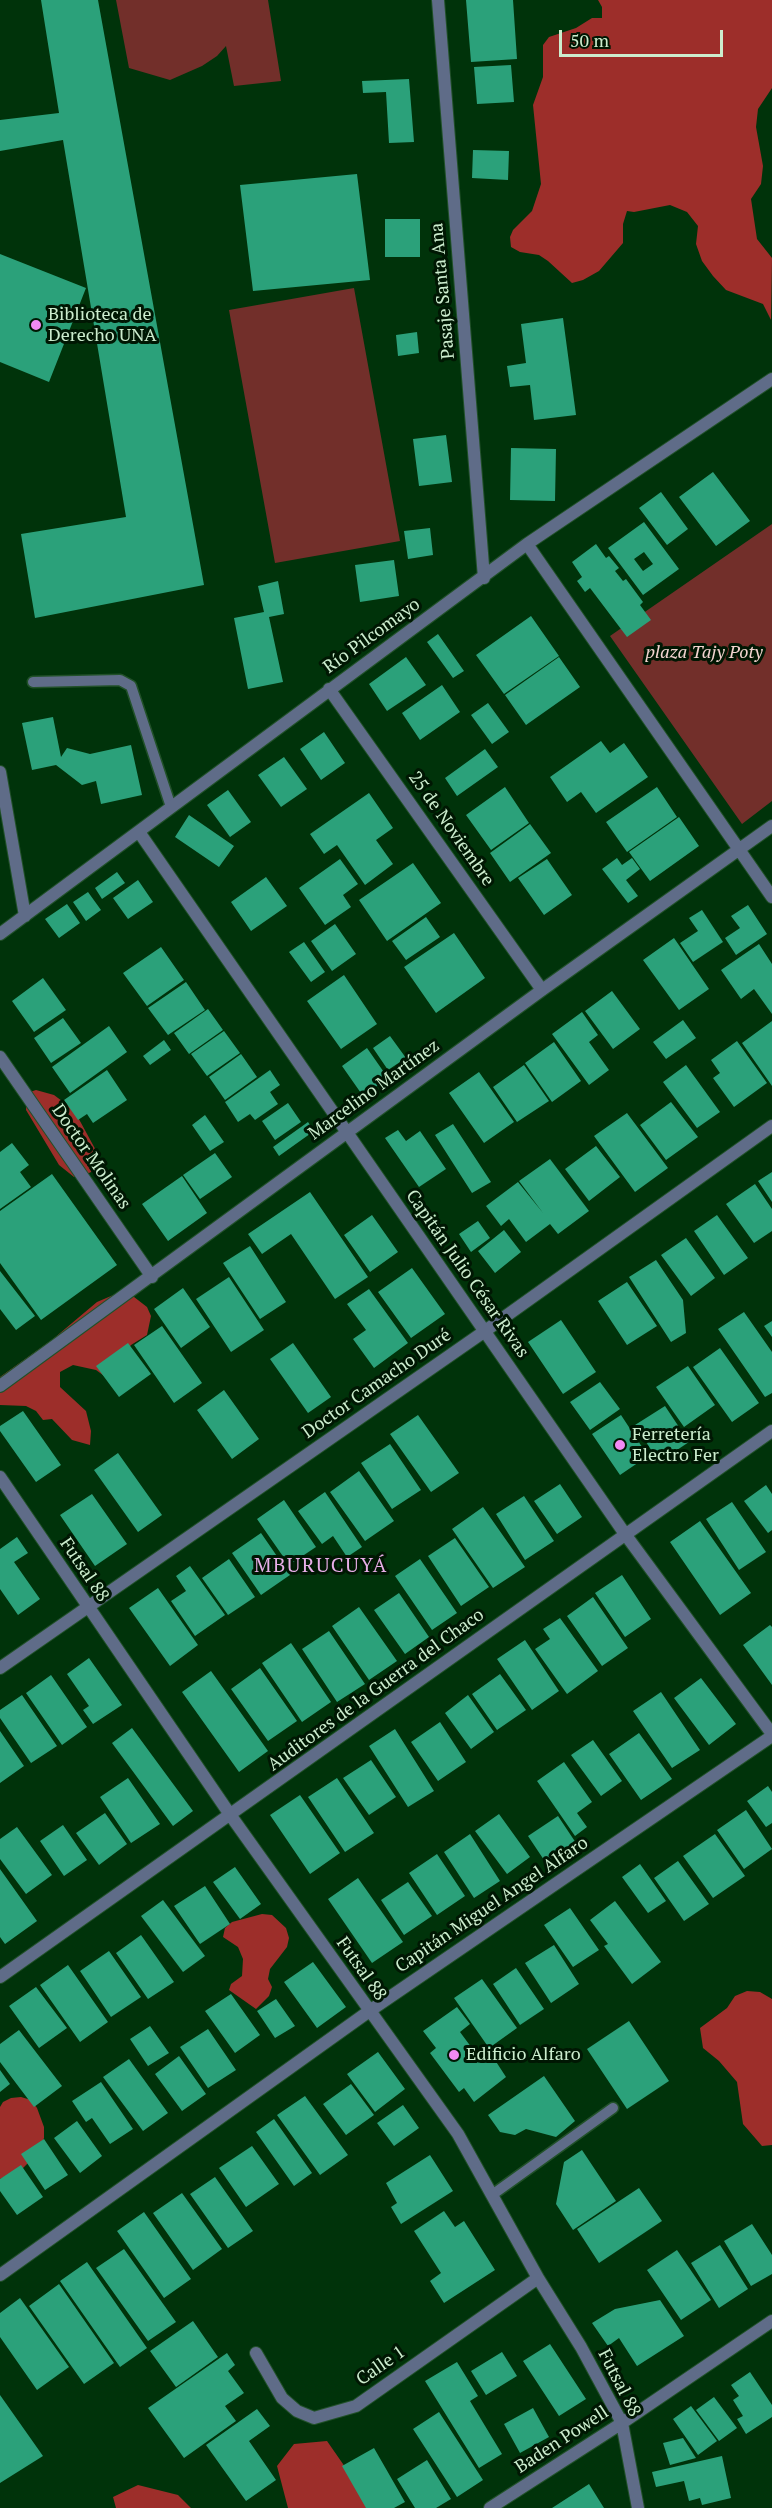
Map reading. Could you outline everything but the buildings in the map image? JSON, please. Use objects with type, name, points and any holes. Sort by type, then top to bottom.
[{"type":"street","name":"Pasaje Santa Ana","points":[[438,0],[484,578]]},
{"type":"street","name":"Río Pilcomayo","points":[[0,934],[527,544],[772,379]]},
{"type":"street","points":[[527,544],[772,897]]},
{"type":"street","name":"25 de Noviembre","points":[[329,689],[543,990]]},
{"type":"street","points":[[0,772],[25,916]]},
{"type":"street","name":"Marcelino Martínez","points":[[0,1386],[152,1277],[345,1133],[738,848],[772,826]]},
{"type":"street","name":"Capitán Julio César Rivas","points":[[139,832],[345,1133],[626,1534],[772,1735]]},
{"type":"street","name":"Doctor Molinas","points":[[0,1057],[152,1277]]},
{"type":"street","name":"Doctor Camacho Duré","points":[[0,1668],[485,1331],[772,1126]]},
{"type":"street","name":"Auditores de la Guerra del Chaco","points":[[0,1977],[231,1816],[772,1431]]},
{"type":"street","name":"Futsal 88","points":[[0,1477],[231,1816],[368,2012],[419,2077],[458,2134],[537,2278],[581,2347],[622,2423],[638,2508]]},
{"type":"street","name":"Capitán Miguel Angel Alfaro","points":[[0,2275],[368,2012],[772,1735]]},
{"type":"street","name":"Calle 1","points":[[256,2353],[282,2398],[297,2411],[314,2418],[356,2406],[537,2278]]},
{"type":"street","name":"Baden Powell","points":[[490,2508],[622,2423],[772,2321]]},
{"type":"lane","points":[[33,682],[120,680],[131,686],[171,807]]},
{"type":"lane","points":[[492,2195],[613,2108]]},
{"type":"green space","points":[[116,0],[268,0],[281,81],[234,86],[226,46],[217,56],[202,66],[170,80],[129,68]]},
{"type":"green space","points":[[354,288],[400,541],[275,563],[229,310]]},
{"type":"green space","name":"plaza Tajy Poty","points":[[772,524],[772,801],[742,824],[610,636]]},
{"type":"shaded area","points":[[598,0],[772,0],[772,88],[758,109],[756,127],[763,166],[761,184],[751,199],[757,239],[772,258],[771,320],[763,304],[726,290],[713,276],[702,261],[696,244],[698,226],[687,212],[670,205],[634,212],[627,211],[623,224],[623,243],[599,271],[572,283],[539,255],[520,252],[511,247],[510,237],[513,230],[532,211],[541,184],[533,105],[543,77],[543,45],[549,37],[576,28],[592,18],[602,18],[602,7]]},
{"type":"shaded area","points":[[36,1090],[54,1095],[74,1110],[99,1156],[91,1172],[74,1177],[59,1165],[26,1110],[27,1093]]},
{"type":"shaded area","points":[[125,1290],[147,1307],[151,1316],[147,1335],[131,1345],[107,1378],[96,1370],[73,1365],[60,1372],[60,1387],[86,1411],[91,1431],[90,1445],[72,1440],[52,1419],[43,1420],[36,1411],[26,1406],[0,1405],[0,1377],[53,1339],[97,1302]]},
{"type":"shaded area","points":[[262,1914],[272,1915],[286,1928],[289,1938],[287,1947],[270,1969],[268,1979],[272,1987],[269,1996],[256,2009],[229,1990],[231,1984],[242,1976],[243,1959],[238,1947],[223,1937],[225,1928],[232,1922]]},
{"type":"shaded area","points":[[747,1991],[760,1992],[772,1999],[772,2145],[762,2146],[743,2124],[737,2082],[719,2061],[703,2048],[700,2028],[727,2008],[735,1996]]},
{"type":"shaded area","points":[[21,2097],[31,2100],[37,2108],[44,2127],[44,2138],[36,2155],[23,2168],[0,2179],[0,2107],[3,2102],[11,2098]]},
{"type":"shaded area","points":[[327,2441],[359,2487],[378,2508],[288,2508],[277,2466],[294,2444]]},
{"type":"shaded area","points":[[138,2485],[178,2495],[191,2508],[116,2508],[113,2497]]},
{"type":"place","name":"Biblioteca de Derecho UNA","points":[[36,325]]},
{"type":"place","name":"Ferretería Electro Fer","points":[[620,1445]]},
{"type":"place","name":"Edificio Alfaro","points":[[454,2055]]},
{"type":"district","name":"MBURUCUYÁ","points":[[321,1566]]}]
